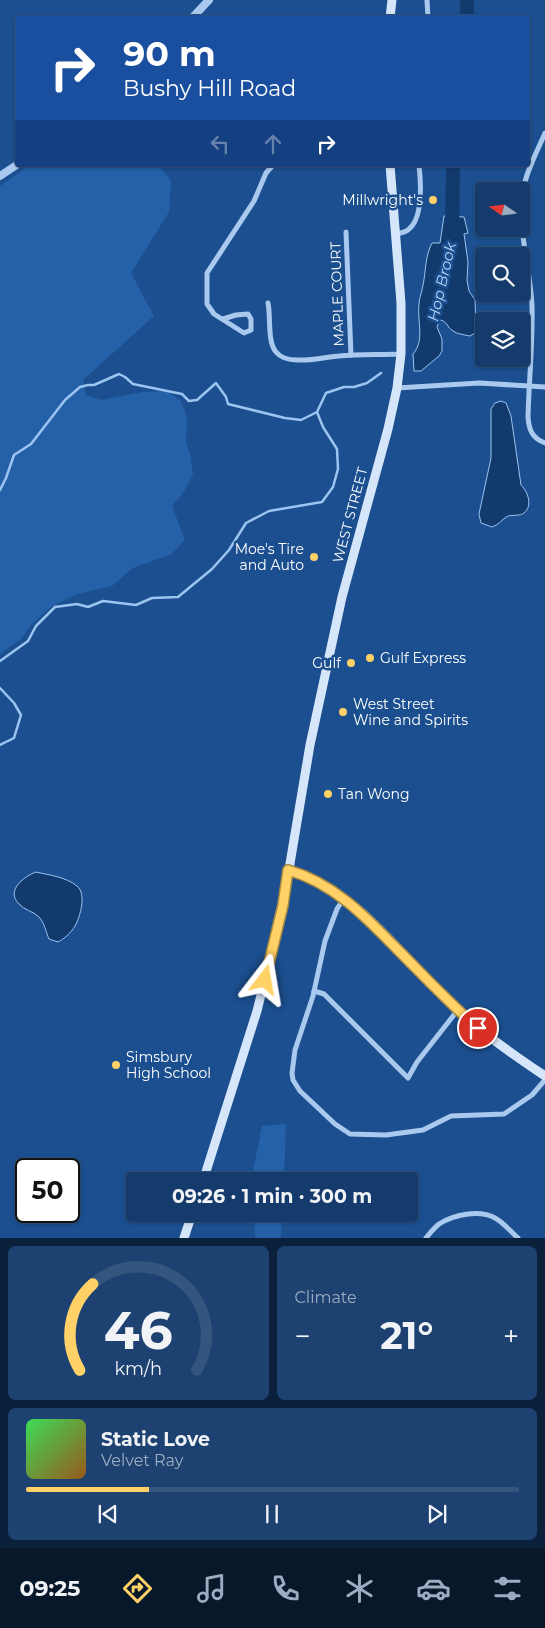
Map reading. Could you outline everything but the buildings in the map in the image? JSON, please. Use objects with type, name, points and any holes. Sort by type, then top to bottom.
[{"type":"main road","points":[[390,15],[392,0]]},
{"type":"main road","name":"WEST STREET","points":[[206,1172],[257,1011],[279,924],[310,746],[342,597],[388,429],[397,388],[401,354],[401,303],[390,167]]},
{"type":"main road","points":[[288,870],[305,875],[357,908],[458,1011],[495,1042],[545,1076]]},
{"type":"main road","points":[[184,1238],[189,1222]]},
{"type":"street","points":[[195,15],[209,0]]},
{"type":"street","points":[[427,0],[428,15]]},
{"type":"street","points":[[545,133],[527,176],[523,193],[522,224],[532,294],[529,429],[532,435],[545,444]]},
{"type":"street","points":[[0,176],[15,166]]},
{"type":"street","points":[[223,320],[236,315],[248,314],[251,319],[251,330],[244,333],[223,320],[214,314],[207,304],[207,274],[254,201],[266,173],[271,167]]},
{"type":"street","points":[[396,234],[409,229],[414,222],[420,204],[422,186],[419,167]]},
{"type":"street","name":"MAPLE COURT","points":[[346,232],[351,355]]},
{"type":"street","name":"MAPLE COURT","points":[[268,303],[272,345],[282,357],[295,360],[309,360],[351,355],[401,354]]},
{"type":"street","points":[[397,388],[479,382],[545,387]]},
{"type":"street","points":[[344,898],[337,909],[325,941],[314,990],[295,1050],[293,1064],[293,1080],[300,1091],[335,1124],[350,1134],[386,1136],[423,1130],[451,1116],[504,1114],[532,1095],[545,1080]]},
{"type":"street","points":[[314,990],[324,994],[408,1078],[417,1062],[458,1011]]},
{"type":"street","points":[[426,1238],[437,1226],[448,1219],[464,1215],[482,1214],[496,1218],[518,1238]]},
{"type":"shaded area","points":[[27,167],[160,167],[171,181],[169,212],[131,273],[154,316],[83,380],[86,395],[101,400],[142,392],[166,391],[180,400],[185,410],[187,422],[186,443],[190,454],[193,475],[183,493],[172,506],[185,540],[172,554],[133,568],[112,586],[77,594],[51,607],[32,624],[21,639],[0,654],[0,186]]},
{"type":"shaded area","points":[[286,1124],[284,1172],[253,1172],[262,1126]]},
{"type":"shaded area","points":[[254,1222],[282,1222],[281,1238],[255,1238]]},
{"type":"water","points":[[444,216],[464,217],[468,233],[464,234],[468,262],[467,280],[469,291],[475,300],[475,333],[470,336],[459,334],[440,320],[437,327],[442,339],[442,351],[439,356],[421,371],[414,371],[413,354],[417,349],[420,337],[419,302],[427,258],[432,243],[440,243]]},
{"type":"water","points":[[501,401],[506,403],[511,416],[521,485],[526,491],[529,503],[524,513],[508,516],[492,527],[481,523],[479,514],[491,458],[491,409],[495,403]]},
{"type":"water","points":[[36,872],[68,880],[77,886],[82,894],[79,917],[75,926],[67,936],[58,942],[49,939],[44,924],[39,917],[21,906],[15,899],[15,889],[18,884]]},
{"type":"waterway","name":"Hop Brook","points":[[467,0],[467,15]]},
{"type":"waterway","name":"Hop Brook","points":[[452,236],[453,167]]},
{"type":"waterway","name":"Hop Brook","points":[[0,661],[28,641],[36,626],[55,607],[77,604],[88,607],[103,601],[136,605],[152,598],[178,597],[212,569],[229,550],[246,523],[269,511],[322,502],[333,487],[338,469],[337,449],[323,427],[317,412],[326,393],[344,387],[354,387],[367,383],[381,373]]},
{"type":"waterway","points":[[0,490],[14,455],[31,444],[65,400],[80,387],[94,385],[119,374],[133,384],[182,394],[189,401],[197,400],[216,383],[226,397],[228,404],[301,420],[317,412]]},
{"type":"waterway","name":"Hop Brook","points":[[0,688],[14,703],[21,715],[14,738],[0,745]]},
{"type":"place","name":"Millwright's","points":[[433,200]]},
{"type":"place","name":"Moe's Tire and Auto","points":[[314,557]]},
{"type":"place","name":"Gulf Express","points":[[370,658]]},
{"type":"place","name":"Gulf","points":[[351,663]]},
{"type":"place","name":"West Street Wine and Spirits","points":[[343,712]]},
{"type":"place","name":"Tan Wong","points":[[328,794]]},
{"type":"place","name":"Simsbury High School","points":[[116,1065]]},
{"type":"route","points":[[265,980],[283,905],[288,870],[305,875],[343,897],[357,908],[458,1011],[478,1028]]}]
